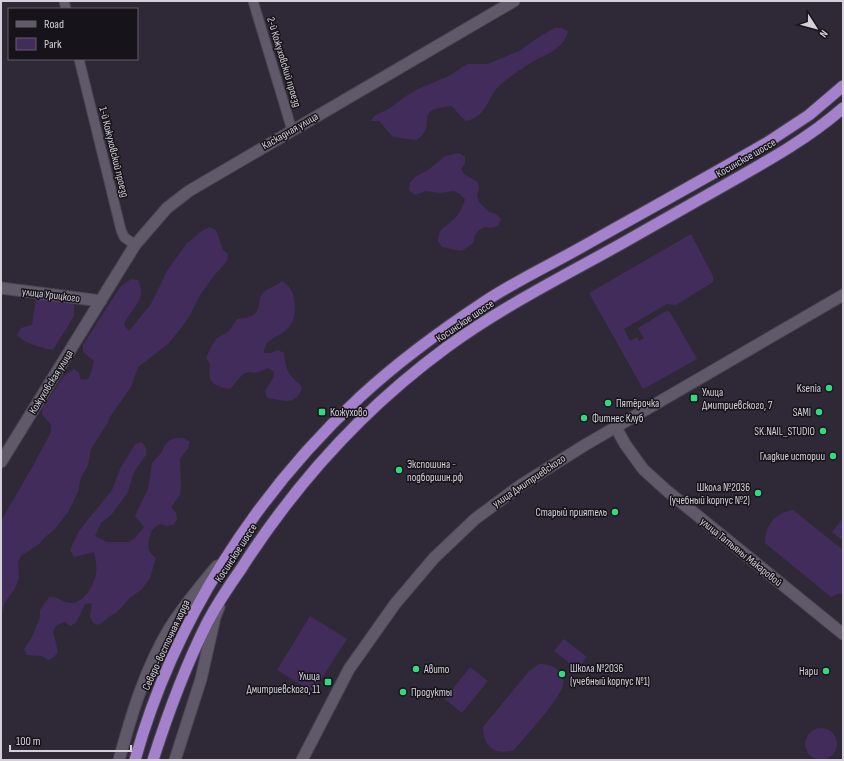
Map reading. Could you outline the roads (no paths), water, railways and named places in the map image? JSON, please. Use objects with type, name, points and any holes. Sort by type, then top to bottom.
[{"type":"highway","name":"Косинское шоссе","points":[[233,548],[270,497],[308,451],[360,397],[406,357],[492,297],[768,142],[809,115],[843,86]]},
{"type":"highway","name":"Косинское шоссе","points":[[153,760],[169,711],[191,655],[208,621],[222,598],[259,540],[306,479],[360,420],[421,367],[469,332],[494,316],[782,152],[804,138],[843,108]]},
{"type":"highway","name":"Северо-восточная хорда","points":[[135,760],[155,698],[172,658],[191,620],[233,548]]},
{"type":"street","name":"2-й Кожуховский проезд","points":[[253,1],[292,130]]},
{"type":"street","name":"Каскадная улица","points":[[101,301],[135,245],[168,208],[189,191],[502,4],[514,1]]},
{"type":"street","name":"1-й Кожуховский проезд","points":[[79,60],[121,230],[124,237],[135,245]]},
{"type":"street","name":"улица Урицкого","points":[[1,288],[101,301]]},
{"type":"street","name":"улица Дмитриевского","points":[[302,760],[349,669],[396,604],[434,558],[475,520],[496,503],[548,467],[615,426],[843,295]]},
{"type":"street","name":"Кожуховская улица","points":[[1,462],[101,301]]},
{"type":"street","name":"улица Татьяны Макаровой","points":[[615,426],[643,469],[666,490],[843,634]]},
{"type":"street","points":[[119,760],[147,676],[169,629],[195,593],[233,548]]},
{"type":"street","points":[[175,760],[201,679],[215,618],[222,598]]},
{"type":"place","name":"Ksenia","points":[[829,388]]},
{"type":"place","name":"Улица Дмитриевского, 7","points":[[694,398]]},
{"type":"place","name":"Пятёрочка","points":[[608,403]]},
{"type":"place","name":"Кожухово","points":[[322,412]]},
{"type":"place","name":"SAMI","points":[[819,412]]},
{"type":"place","name":"Фитнес Клуб","points":[[584,418]]},
{"type":"place","name":"SK.NAIL_STUDIO","points":[[823,431]]},
{"type":"place","name":"Гладкие истории","points":[[833,456]]},
{"type":"place","name":"Экспошина - подборшин.рф","points":[[399,470]]},
{"type":"place","name":"Школа №2036 (учебный корпус №2)","points":[[758,493]]},
{"type":"place","name":"Старый приятель","points":[[615,512]]},
{"type":"place","name":"Авито","points":[[416,669]]},
{"type":"place","name":"Нари","points":[[826,671]]},
{"type":"place","name":"Школа №2036 (учебный корпус №1)","points":[[562,674]]},
{"type":"place","name":"Улица Дмитриевского, 11","points":[[328,682]]},
{"type":"place","name":"Продукты","points":[[403,692]]}]
